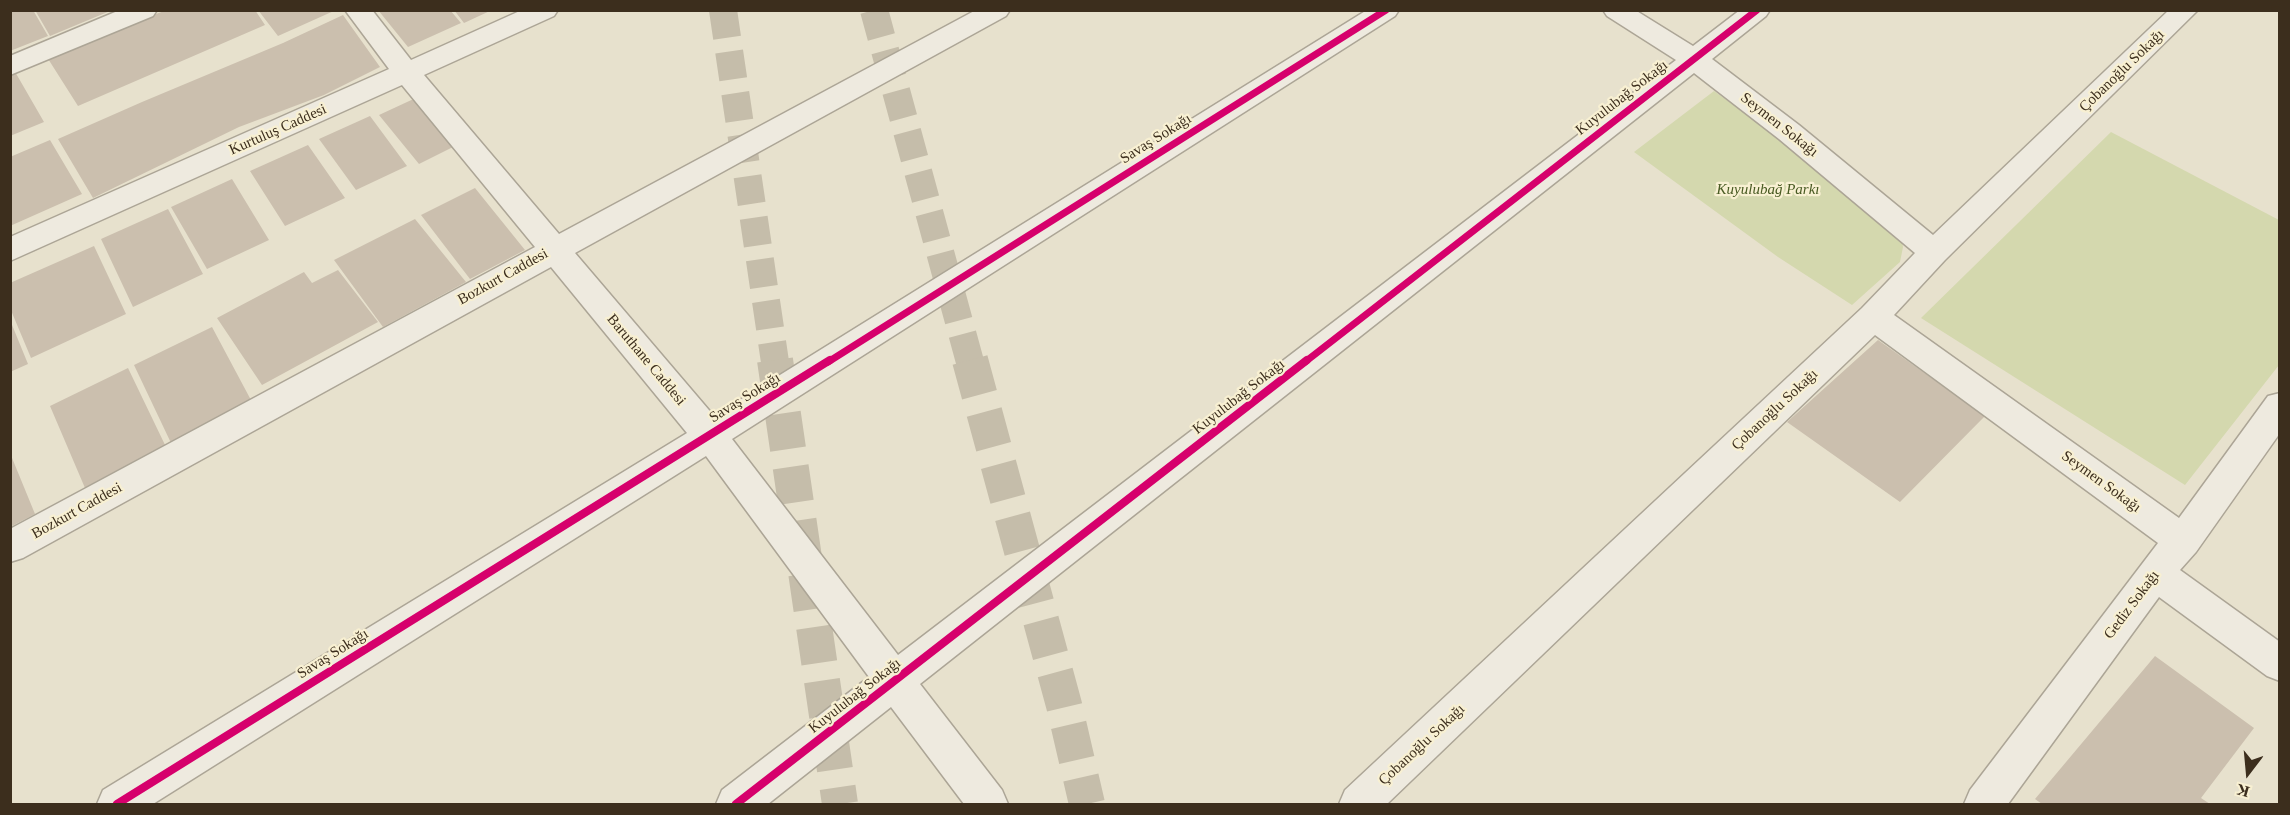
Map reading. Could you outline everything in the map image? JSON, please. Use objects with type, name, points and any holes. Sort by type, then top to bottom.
[{"type":"street","points":[[10,66],[144,10]]},
{"type":"street","name":"Baruthane Caddesi","points":[[358,10],[406,72],[710,436],[988,804]]},
{"type":"street","name":"Kurtuluş Caddesi","points":[[10,250],[545,10]]},
{"type":"street","name":"Bozkurt Caddesi","points":[[10,547],[996,10]]},
{"type":"street","name":"Savaş Sokağı","points":[[117,804],[710,436],[1386,10]]},
{"type":"street","name":"Seymen Sokağı","points":[[1616,10],[1694,59],[1789,132],[1934,252]]},
{"type":"street","name":"Kuyulubağ Sokağı","points":[[736,804],[1757,10]]},
{"type":"street","name":"Çobanoğlu Sokağı","points":[[1359,804],[1873,317],[1934,252],[2185,10]]},
{"type":"street","name":"Seymen Sokağı","points":[[1873,317],[2183,541]]},
{"type":"street","name":"Gediz Sokağı","points":[[1984,804],[2155,573],[2183,541],[2280,406]]},
{"type":"street","points":[[2155,573],[2280,664]]},
{"type":"green space","name":"Kuyulubağ Parkı","points":[[1714,91],[1812,161],[1901,234],[1903,247],[1900,262],[1852,305],[1778,257],[1634,152]]},
{"type":"green space","points":[[2111,132],[2279,220],[2279,365],[2185,485],[1921,318]]},
{"type":"building","points":[[10,10],[33,10],[48,36],[10,51]]},
{"type":"building","points":[[35,10],[110,10],[110,11],[50,36]]},
{"type":"building","points":[[167,10],[255,10],[265,25],[78,106],[45,54]]},
{"type":"building","points":[[258,10],[336,10],[278,36]]},
{"type":"building","points":[[378,10],[450,10],[461,23],[408,47]]},
{"type":"building","points":[[454,10],[492,10],[464,23]]},
{"type":"building","points":[[343,15],[380,67],[324,95],[239,127],[93,198],[58,139],[283,43]]},
{"type":"building","points":[[14,70],[44,122],[10,136],[10,71]]},
{"type":"building","points":[[420,96],[461,143],[419,164],[379,115]]},
{"type":"building","points":[[370,116],[407,166],[356,190],[319,139]]},
{"type":"building","points":[[50,140],[82,194],[10,226],[10,157]]},
{"type":"building","points":[[308,145],[345,198],[285,226],[250,171]]},
{"type":"building","points":[[232,179],[269,240],[207,269],[171,207]]},
{"type":"building","points":[[475,188],[525,250],[470,279],[421,215]]},
{"type":"building","points":[[168,209],[203,274],[133,307],[101,239]]},
{"type":"building","points":[[415,219],[466,282],[383,327],[334,260]]},
{"type":"building","points":[[94,246],[126,314],[31,358],[10,308],[10,283]]},
{"type":"building","points":[[338,270],[378,322],[262,385],[217,318],[304,272],[312,283]]},
{"type":"building","points":[[10,320],[28,364],[10,372]]},
{"type":"building","points":[[212,327],[252,402],[171,443],[134,365]]},
{"type":"building","points":[[1878,340],[1985,416],[1900,502],[1787,422]]},
{"type":"building","points":[[128,368],[166,447],[85,488],[50,406]]},
{"type":"building","points":[[10,453],[35,514],[10,527]]},
{"type":"building","points":[[2155,656],[2254,728],[2201,798],[2210,804],[2042,804],[2035,799]]},
{"type":"tunnel","points":[[723,10],[775,362]]},
{"type":"tunnel","points":[[874,10],[970,362]]},
{"type":"tunnel","points":[[775,360],[840,804]]},
{"type":"tunnel","points":[[970,360],[1064,705],[1087,804]]},
{"type":"cycle path","points":[[117,804],[710,436],[1386,10]]},
{"type":"cycle path","points":[[736,804],[1757,10]]}]
